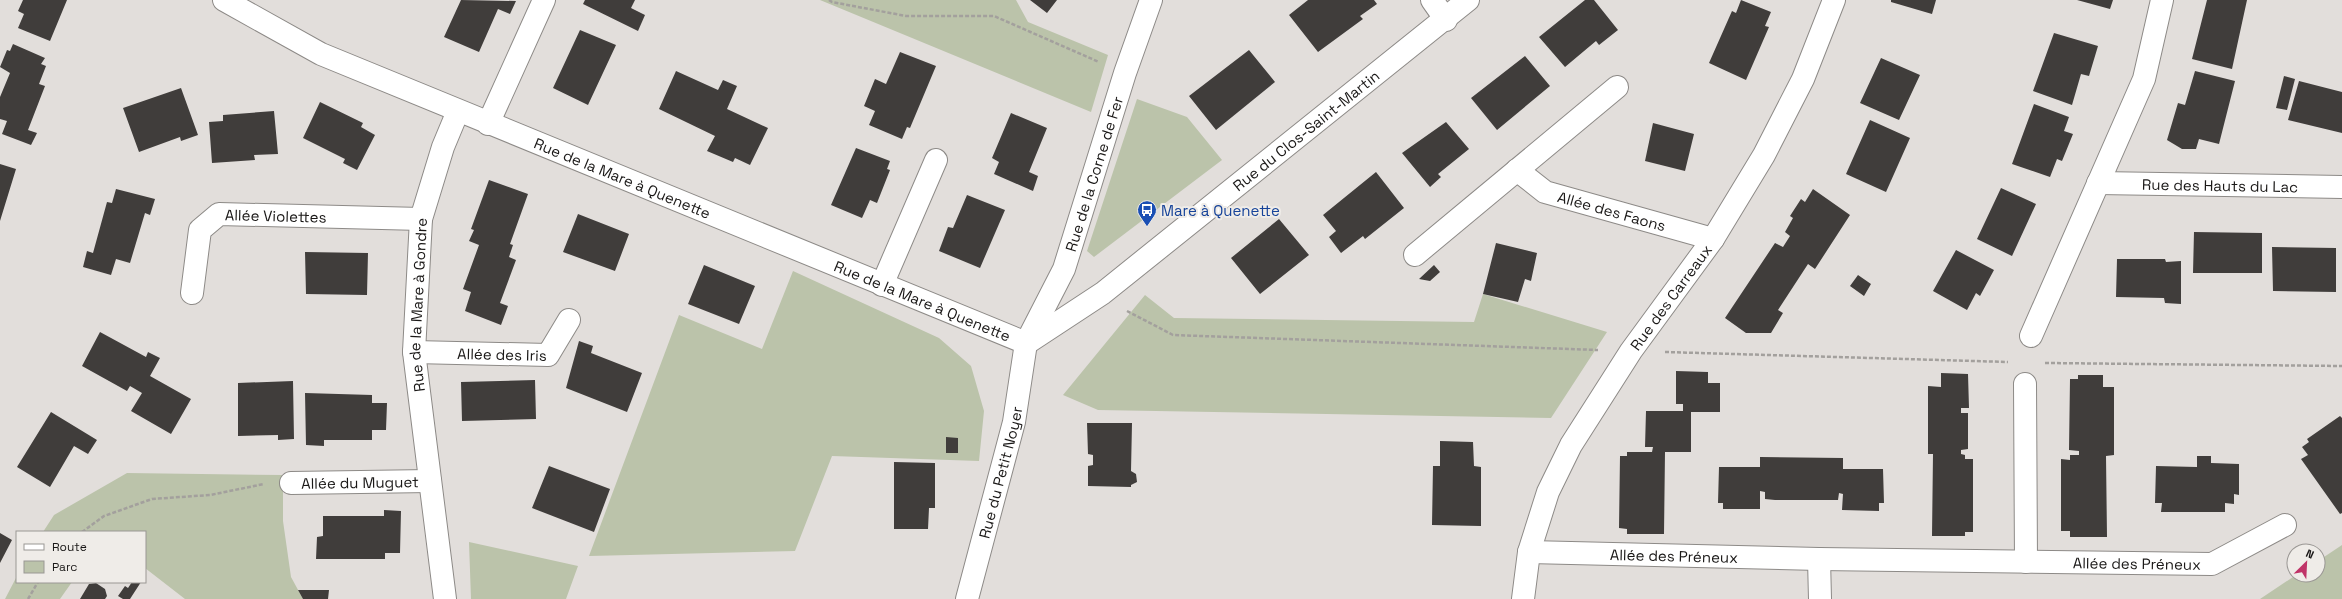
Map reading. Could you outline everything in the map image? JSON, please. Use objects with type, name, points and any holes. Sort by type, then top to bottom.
[{"type":"street","name":"Rue de la Mare à Quenette","points":[[224,0],[321,54],[458,112],[1026,343]]},
{"type":"street","points":[[488,124],[544,0]]},
{"type":"street","name":"Rue de la Corne de Fer","points":[[1026,343],[1064,269],[1125,73],[1151,0]]},
{"type":"street","points":[[1432,0],[1446,20]]},
{"type":"street","name":"Rue du Clos-Saint-Martin","points":[[1026,343],[1103,293],[1165,242],[1446,20],[1468,0]]},
{"type":"street","name":"Rue des Carreaux","points":[[1523,599],[1529,552],[1548,492],[1571,445],[1631,351],[1713,239],[1764,155],[1803,79],[1834,0]]},
{"type":"street","points":[[2031,336],[2144,79],[2162,0]]},
{"type":"street","points":[[1415,255],[1617,87]]},
{"type":"street","name":"Rue de la Mare à Gondre","points":[[445,599],[414,352],[421,219],[443,147],[458,112]]},
{"type":"street","points":[[882,285],[936,160]]},
{"type":"street","name":"Allée des Faons","points":[[1517,170],[1545,192],[1713,239]]},
{"type":"street","name":"Rue des Hauts du Lac","points":[[2098,183],[2342,187]]},
{"type":"street","name":"Allée Violettes","points":[[192,293],[200,230],[218,214],[421,219]]},
{"type":"street","name":"Allée des Iris","points":[[414,352],[548,355],[569,320]]},
{"type":"street","name":"Rue du Petit Noyer","points":[[971,594],[990,506],[1014,422],[1026,343]]},
{"type":"street","points":[[2026,384],[2026,562]]},
{"type":"street","name":"Allée du Muguet","points":[[291,483],[430,481]]},
{"type":"street","name":"Allée des Préneux","points":[[1529,552],[1819,559],[2212,564],[2286,525]]},
{"type":"street","points":[[1819,559],[1820,599]]},
{"type":"path","points":[[829,0],[832,2],[906,16],[994,16],[1125,73]]},
{"type":"path","points":[[1121,308],[1173,336],[2010,362]]},
{"type":"path","points":[[2041,363],[2342,366]]},
{"type":"path","points":[[83,531],[104,516],[152,499],[210,495],[258,485],[291,483]]},
{"type":"path","points":[[28,599],[37,583]]},
{"type":"green space","points":[[820,0],[1016,0],[1028,22],[1108,55],[1091,112]]},
{"type":"green space","points":[[1137,99],[1187,117],[1222,160],[1094,257],[1087,251]]},
{"type":"green space","points":[[793,271],[939,338],[971,366],[984,411],[979,461],[832,456],[795,551],[589,556],[679,315],[762,349]]},
{"type":"green space","points":[[1483,294],[1607,332],[1551,418],[1098,410],[1063,395],[1145,295],[1174,318],[1474,322]]},
{"type":"green space","points":[[127,473],[283,475],[283,521],[291,577],[303,599],[185,599],[146,569],[146,531],[44,531],[54,515]]},
{"type":"green space","points":[[469,542],[578,566],[566,599],[471,599]]},
{"type":"green space","points":[[2342,545],[2342,599],[2260,599],[2286,582],[2286,583],[2326,583],[2326,556]]},
{"type":"green space","points":[[16,578],[16,583],[71,583],[60,599],[5,599]]},
{"type":"building","points":[[23,0],[67,0],[50,41],[18,28],[24,14],[18,11]]},
{"type":"building","points":[[461,0],[516,1],[510,14],[498,9],[479,52],[444,37]]},
{"type":"building","points":[[585,0],[635,0],[631,8],[645,15],[638,31],[583,4]]},
{"type":"building","points":[[1030,0],[1057,0],[1047,13]]},
{"type":"building","points":[[1308,0],[1374,0],[1377,4],[1360,16],[1363,19],[1318,52],[1289,15]]},
{"type":"building","points":[[1585,0],[1594,0],[1618,30],[1599,45],[1596,41],[1565,67],[1539,37]]},
{"type":"building","points":[[1741,0],[1771,12],[1765,26],[1769,27],[1746,80],[1709,63],[1732,11],[1736,13]]},
{"type":"building","points":[[1891,0],[1936,0],[1932,14],[1891,2]]},
{"type":"building","points":[[2077,0],[2113,0],[2110,9]]},
{"type":"building","points":[[2207,0],[2247,0],[2232,69],[2192,59]]},
{"type":"building","points":[[580,30],[616,45],[588,105],[553,88]]},
{"type":"building","points":[[2054,33],[2098,46],[2089,76],[2081,74],[2072,105],[2033,91]]},
{"type":"building","points":[[13,44],[45,58],[41,64],[46,66],[39,84],[45,86],[28,130],[37,133],[31,145],[2,134],[7,121],[0,119],[0,97],[10,73],[0,67],[7,50],[10,51]]},
{"type":"building","points":[[1249,50],[1275,82],[1216,130],[1189,96]]},
{"type":"building","points":[[900,52],[936,66],[910,128],[907,127],[902,139],[869,125],[875,111],[864,106],[875,79],[886,84]]},
{"type":"building","points":[[1525,56],[1550,86],[1497,130],[1471,98]]},
{"type":"building","points":[[1881,58],[1920,75],[1899,120],[1860,103]]},
{"type":"building","points":[[676,71],[718,90],[723,80],[737,86],[727,109],[768,128],[750,165],[735,158],[733,162],[707,151],[715,136],[659,109]]},
{"type":"building","points":[[2195,71],[2235,81],[2219,144],[2199,139],[2196,149],[2182,149],[2167,140],[2178,103],[2185,105]]},
{"type":"building","points":[[2284,76],[2295,79],[2287,110],[2276,108]]},
{"type":"building","points":[[2299,81],[2342,92],[2342,133],[2288,120]]},
{"type":"building","points":[[181,88],[198,135],[181,141],[180,137],[139,152],[123,108]]},
{"type":"building","points":[[320,102],[363,123],[361,127],[375,135],[357,170],[343,163],[345,159],[303,138]]},
{"type":"building","points":[[2034,104],[2069,117],[2064,131],[2073,134],[2062,161],[2057,159],[2050,177],[2012,164]]},
{"type":"building","points":[[274,111],[278,154],[254,155],[255,160],[212,163],[209,122],[223,121],[223,115]]},
{"type":"building","points":[[1011,113],[1047,128],[1029,172],[1038,176],[1033,191],[994,174],[999,162],[992,158]]},
{"type":"building","points":[[1870,120],[1910,138],[1886,192],[1846,174]]},
{"type":"building","points":[[1446,122],[1469,149],[1438,174],[1441,177],[1430,187],[1402,153]]},
{"type":"building","points":[[1653,123],[1694,134],[1685,171],[1645,161]]},
{"type":"building","points":[[856,148],[890,161],[887,169],[890,170],[877,203],[870,200],[862,218],[831,205]]},
{"type":"building","points":[[0,164],[16,169],[0,221]]},
{"type":"building","points":[[1376,172],[1404,208],[1365,239],[1363,236],[1341,253],[1329,237],[1336,231],[1323,215]]},
{"type":"building","points":[[489,180],[528,194],[510,244],[513,245],[509,257],[516,260],[500,303],[508,306],[501,325],[465,311],[471,292],[463,289],[479,245],[469,241],[474,230],[471,229]]},
{"type":"building","points":[[2001,188],[2036,204],[2012,256],[1977,239]]},
{"type":"building","points":[[116,189],[155,199],[150,215],[145,213],[130,263],[116,259],[111,275],[83,267],[87,251],[93,253],[107,202],[112,203]]},
{"type":"building","points":[[1813,189],[1850,215],[1815,269],[1808,264],[1778,310],[1783,313],[1771,333],[1746,333],[1725,318],[1775,243],[1783,247],[1790,236],[1785,232],[1793,218],[1790,216],[1801,199],[1805,202]]},
{"type":"building","points":[[967,195],[1005,210],[980,268],[939,251],[948,227],[953,228]]},
{"type":"building","points":[[578,214],[629,234],[615,271],[563,252]]},
{"type":"building","points":[[1279,219],[1309,255],[1260,294],[1231,258]]},
{"type":"building","points":[[2194,232],[2262,233],[2262,273],[2193,273]]},
{"type":"building","points":[[1496,243],[1537,253],[1531,281],[1525,279],[1518,302],[1483,294]]},
{"type":"building","points":[[2272,247],[2336,248],[2336,292],[2273,291]]},
{"type":"building","points":[[1956,250],[1994,270],[1980,296],[1976,293],[1967,310],[1933,291]]},
{"type":"building","points":[[305,252],[368,253],[367,295],[306,294]]},
{"type":"building","points":[[2117,259],[2165,259],[2166,262],[2181,261],[2181,304],[2165,303],[2164,298],[2116,297]]},
{"type":"building","points":[[704,265],[755,286],[739,324],[688,304]]},
{"type":"building","points":[[1434,265],[1440,272],[1430,281],[1419,279]]},
{"type":"building","points":[[1858,275],[1871,284],[1864,296],[1850,286]]},
{"type":"building","points":[[100,332],[146,357],[148,352],[160,358],[150,376],[191,399],[171,434],[131,411],[142,393],[130,386],[127,391],[82,366]]},
{"type":"building","points":[[579,341],[593,346],[591,353],[642,373],[627,412],[566,388]]},
{"type":"building","points":[[1676,371],[1708,372],[1708,383],[1720,383],[1720,412],[1691,412],[1691,452],[1665,452],[1664,534],[1627,534],[1627,529],[1619,528],[1620,456],[1627,456],[1627,452],[1652,452],[1653,447],[1645,447],[1646,411],[1683,411],[1683,404],[1676,404]]},
{"type":"building","points":[[1941,373],[1968,374],[1969,408],[1961,408],[1961,413],[1968,413],[1968,449],[1961,450],[1961,454],[1965,455],[1965,459],[1973,459],[1973,532],[1965,532],[1965,536],[1932,536],[1933,454],[1928,454],[1928,386],[1941,387]]},
{"type":"building","points":[[2078,375],[2103,375],[2103,387],[2114,387],[2114,455],[2106,456],[2107,537],[2070,537],[2070,531],[2061,531],[2061,459],[2070,460],[2070,455],[2079,455],[2079,451],[2069,450],[2070,379],[2078,379]]},
{"type":"building","points":[[535,380],[536,419],[462,421],[461,382]]},
{"type":"building","points":[[293,381],[294,439],[278,440],[278,435],[238,436],[238,383]]},
{"type":"building","points":[[305,393],[372,395],[372,403],[387,403],[386,430],[372,430],[372,440],[324,440],[324,446],[306,445]]},
{"type":"building","points":[[51,412],[97,440],[88,454],[74,446],[50,487],[17,467]]},
{"type":"building","points":[[2340,416],[2342,418],[2342,513],[2340,514],[2301,459],[2308,455],[2302,447],[2309,442],[2307,439]]},
{"type":"building","points":[[1087,423],[1132,423],[1131,471],[1136,474],[1137,482],[1131,485],[1131,487],[1088,486],[1088,466],[1093,465],[1093,455],[1088,454]]},
{"type":"building","points":[[946,437],[958,438],[958,453],[946,453]]},
{"type":"building","points":[[1440,441],[1473,442],[1474,466],[1481,467],[1481,526],[1432,525],[1433,466],[1440,466]]},
{"type":"building","points":[[2197,456],[2211,456],[2211,463],[2239,464],[2239,495],[2234,494],[2234,504],[2225,503],[2225,512],[2161,512],[2162,503],[2155,503],[2156,466],[2197,467]]},
{"type":"building","points":[[1760,457],[1843,458],[1843,469],[1883,469],[1884,503],[1879,503],[1879,511],[1842,510],[1843,494],[1839,493],[1838,500],[1775,500],[1765,499],[1765,492],[1760,491],[1760,509],[1723,509],[1723,503],[1718,503],[1719,467],[1760,467]]},
{"type":"building","points":[[894,462],[935,463],[935,508],[929,508],[928,529],[894,529]]},
{"type":"building","points":[[549,466],[610,489],[594,532],[532,508]]},
{"type":"building","points":[[384,510],[401,511],[400,553],[385,553],[385,559],[316,559],[317,537],[323,536],[323,516],[384,516]]},
{"type":"building","points":[[0,533],[12,540],[0,563]]},
{"type":"building","points":[[96,583],[105,589],[107,596],[105,599],[80,599],[89,584]]},
{"type":"building","points":[[131,583],[140,583],[130,599],[123,599],[118,596],[125,586],[128,588]]},
{"type":"building","points":[[298,590],[329,590],[328,599],[303,599]]},
{"type":"place","name":"Mare à Quenette","points":[[1147,227]]}]
